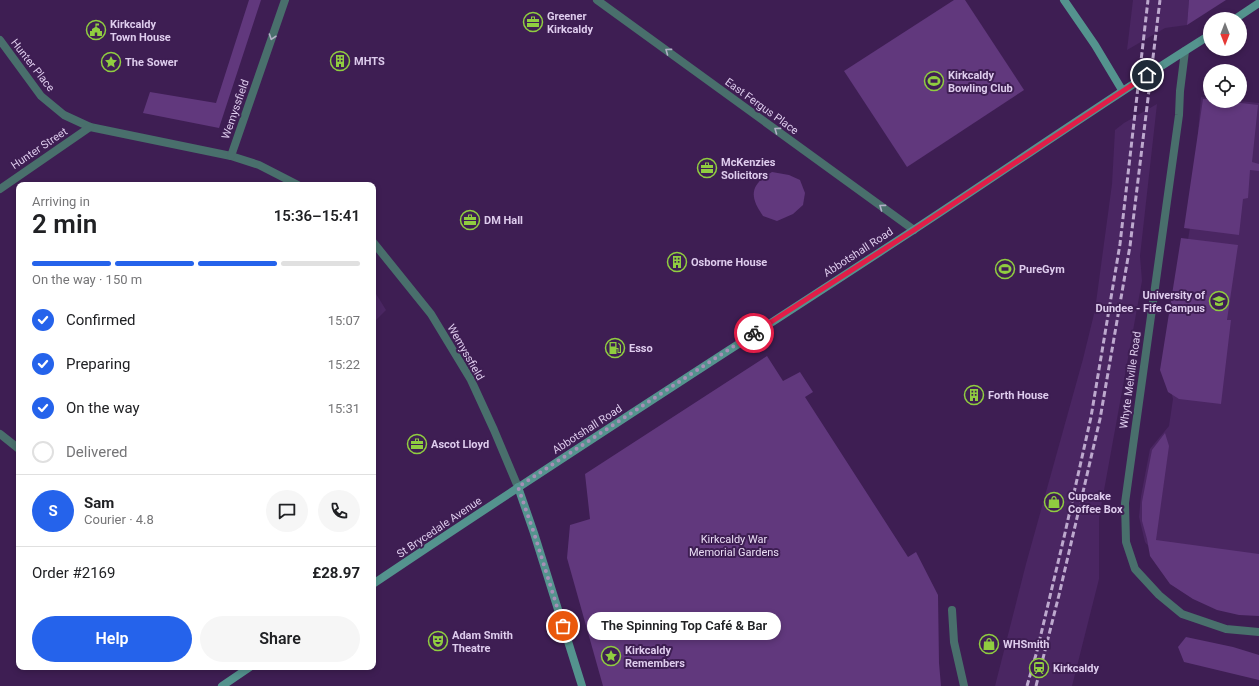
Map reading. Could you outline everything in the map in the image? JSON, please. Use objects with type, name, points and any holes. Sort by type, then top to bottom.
[{"type":"main road","points":[[1064,0],[1096,45],[1122,90]]},
{"type":"main road","points":[[1245,12],[1259,3]]},
{"type":"main road","name":"Abbotshall Road","points":[[518,487],[914,230],[1122,90],[1203,39]]},
{"type":"main road","points":[[518,487],[582,686]]},
{"type":"main road","name":"St Brycedale Avenue","points":[[376,582],[518,487]]},
{"type":"main road","points":[[222,686],[246,670]]},
{"type":"street","name":"Wemyssfield","points":[[285,0],[231,156],[259,165],[292,182]]},
{"type":"street","name":"East Fergus Place","points":[[597,0],[914,230]]},
{"type":"street","name":"Hunter Place","points":[[0,40],[41,96],[64,115],[90,127],[231,156]]},
{"type":"street","name":"Whyte Melville Road","points":[[1185,51],[1179,114],[1125,503],[1126,542],[1136,570],[1159,595],[1182,614],[1226,629],[1259,632]]},
{"type":"street","name":"Hunter Street","points":[[0,189],[90,127]]},
{"type":"street","name":"Wemyssfield","points":[[376,246],[430,314],[471,380],[518,487]]},
{"type":"street","points":[[0,434],[16,447]]},
{"type":"street","points":[[952,610],[954,642],[964,686]]},
{"type":"shaded area","points":[[1133,0],[1189,0],[1187,25],[1165,28],[1127,50]]},
{"type":"shaded area","name":"University of Dundee - Fife Campus","points":[[1201,97],[1203,97],[1203,108],[1247,108],[1247,102],[1259,103],[1259,614],[1164,565],[1145,542],[1139,517],[1141,496],[1150,449],[1169,426],[1173,399],[1167,375],[1190,227]]},
{"type":"shaded area","points":[[1157,104],[1140,256],[1142,281],[1099,518],[1099,579],[1072,686],[995,686],[1026,564],[1083,359],[1095,310],[1112,184],[1115,130],[1124,123]]},
{"type":"shaded area","points":[[376,294],[386,310],[376,320]]},
{"type":"green space","points":[[249,0],[261,0],[219,128],[143,113],[150,92],[216,103]]},
{"type":"green space","name":"Kirkcaldy Bowling Club","points":[[954,0],[965,0],[1024,90],[907,167],[844,71]]},
{"type":"green space","points":[[1189,0],[1226,0],[1207,12],[1203,12],[1203,15],[1187,25]]},
{"type":"green space","points":[[1203,99],[1203,108],[1247,108],[1247,104],[1258,105],[1252,162],[1259,164],[1259,171],[1250,170],[1248,198],[1243,199],[1239,235],[1184,228]]},
{"type":"green space","points":[[772,172],[789,175],[800,180],[805,193],[803,205],[793,214],[777,221],[763,216],[755,203],[754,197],[756,186]]},
{"type":"green space","points":[[1181,238],[1238,245],[1227,320],[1231,320],[1221,404],[1179,399],[1168,392],[1160,370]]},
{"type":"green space","name":"Kirkcaldy War Memorial Gardens","points":[[767,356],[783,381],[800,372],[813,392],[805,397],[908,557],[916,552],[938,595],[939,663],[941,686],[603,686],[567,558],[570,525],[590,519],[585,474]]},
{"type":"green space","points":[[1165,433],[1169,446],[1156,540],[1259,554],[1259,616],[1239,615],[1217,610],[1193,599],[1170,584],[1150,556],[1142,521],[1142,502],[1152,450]]},
{"type":"green space","points":[[1186,637],[1233,647],[1259,655],[1259,680],[1184,662],[1178,647]]},
{"type":"railway","points":[[1027,686],[1037,651],[1091,417],[1120,244],[1148,0]]},
{"type":"railway","points":[[1036,686],[1100,419],[1130,246],[1160,0]]},
{"type":"way so far","points":[[563,626],[518,487],[754,333]]},
{"type":"place","name":"Greener Kirkcaldy","points":[[533,22]]},
{"type":"place","name":"Kirkcaldy Town House","points":[[96,30]]},
{"type":"place","name":"MHTS","points":[[340,61]]},
{"type":"place","name":"The Sower","points":[[111,62]]},
{"type":"place","name":"Kirkcaldy Bowling Club","points":[[934,81]]},
{"type":"place","name":"McKenzies Solicitors","points":[[707,168]]},
{"type":"place","name":"DM Hall","points":[[470,220]]},
{"type":"place","name":"Osborne House","points":[[677,262]]},
{"type":"place","name":"PureGym","points":[[1005,269]]},
{"type":"place","name":"University of Dundee - Fife Campus","points":[[1219,301]]},
{"type":"place","name":"Esso","points":[[615,348]]},
{"type":"place","name":"Forth House","points":[[974,395]]},
{"type":"place","name":"Ascot Lloyd","points":[[417,444]]},
{"type":"place","name":"Cupcake Coffee Box","points":[[1054,502]]},
{"type":"place","name":"The Spinning Top Café & Bar","points":[[563,626]]},
{"type":"place","name":"Adam Smith Theatre","points":[[438,641]]},
{"type":"place","name":"WHSmith","points":[[989,644]]},
{"type":"place","name":"Kirkcaldy Remembers","points":[[611,656]]},
{"type":"place","name":"Kirkcaldy","points":[[1039,668]]},
{"type":"route","points":[[754,333],[914,230],[1122,90],[1147,75]]}]
